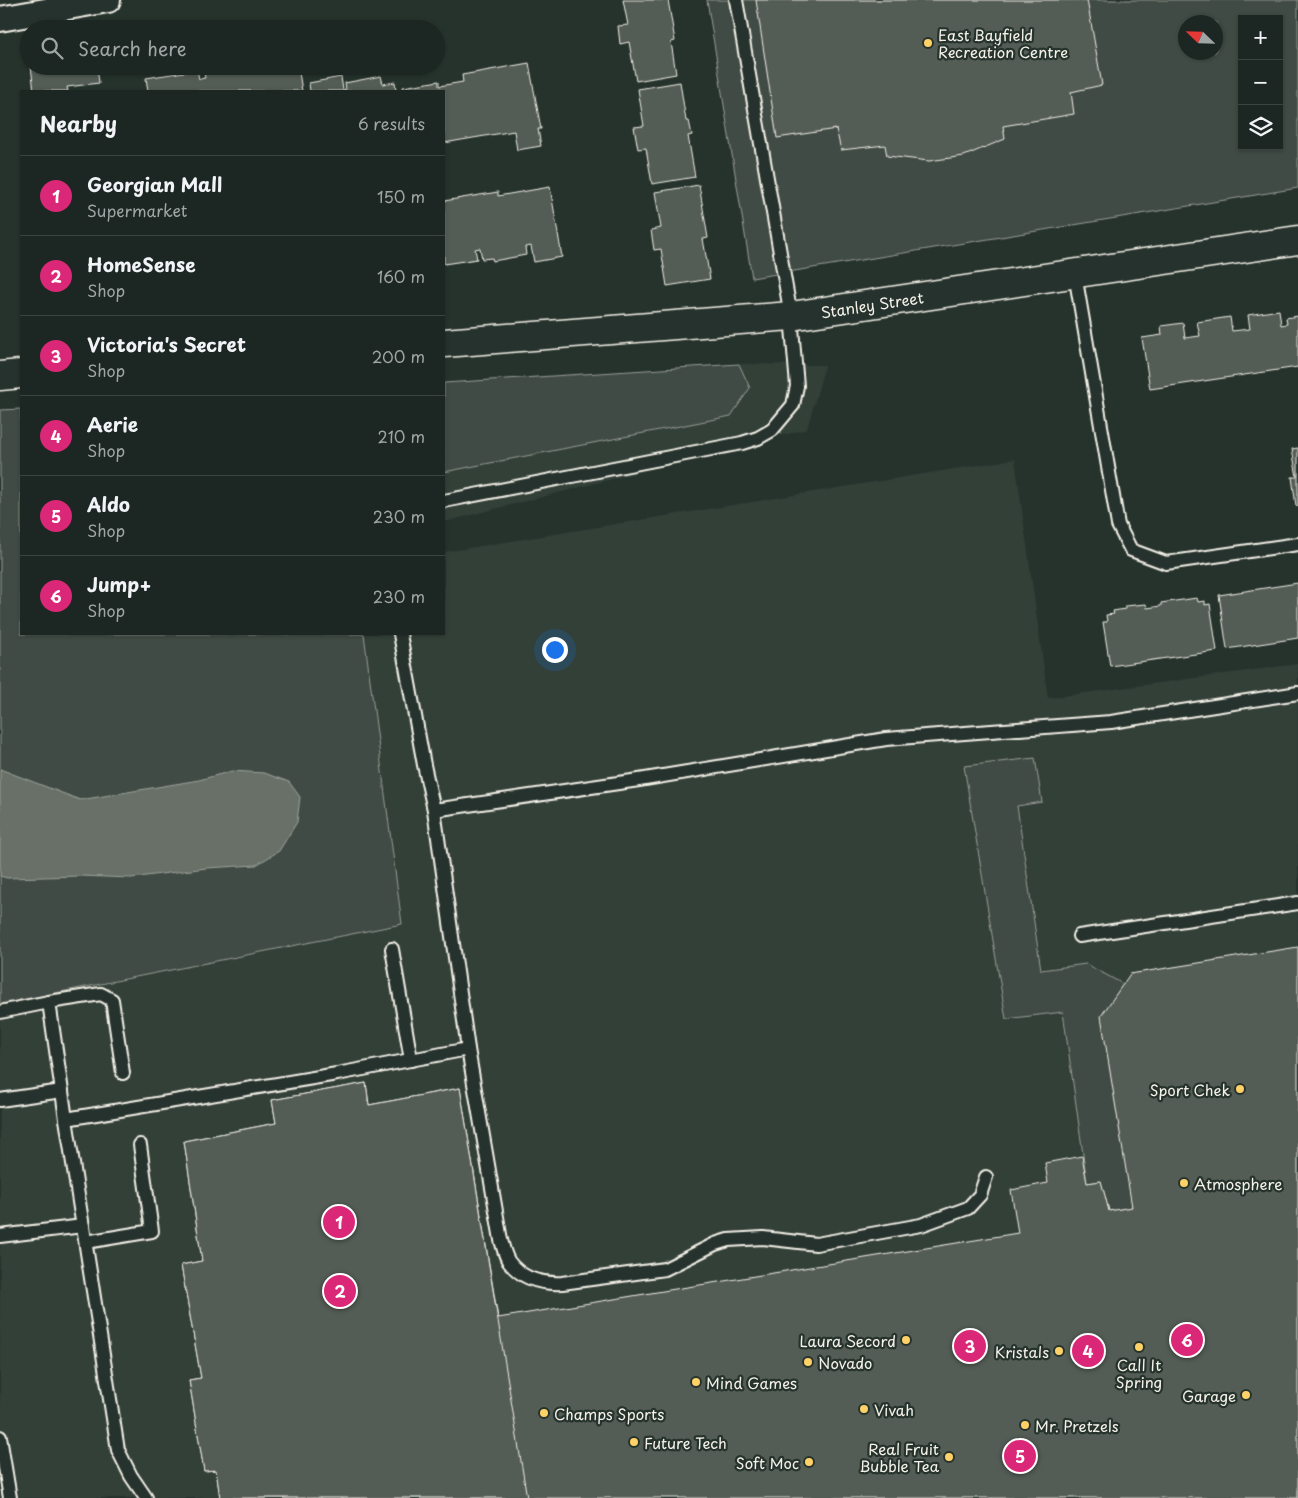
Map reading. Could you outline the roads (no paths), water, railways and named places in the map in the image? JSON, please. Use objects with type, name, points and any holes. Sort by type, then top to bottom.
[{"type":"street","points":[[0,19],[108,0]]},
{"type":"street","name":"Stanley Street","points":[[445,343],[791,316],[1298,240]]},
{"type":"street","points":[[0,376],[20,374]]},
{"type":"lane","points":[[445,501],[742,443],[758,438],[772,430],[793,405],[797,386],[791,316],[736,0]]},
{"type":"lane","points":[[1075,274],[1118,525],[1131,550],[1166,563],[1298,544]]},
{"type":"lane","points":[[400,635],[434,810],[468,1049],[501,1240],[508,1261],[518,1271],[530,1279],[546,1284],[562,1283],[665,1270],[715,1244],[728,1240],[763,1238],[816,1244],[921,1225],[968,1208],[980,1195],[986,1177]]},
{"type":"lane","points":[[434,810],[640,780],[886,739],[1111,722],[1298,693]]},
{"type":"lane","points":[[1079,936],[1298,903]]},
{"type":"lane","points":[[392,949],[411,1060]]},
{"type":"lane","points":[[0,1012],[101,994],[112,1000],[123,1073]]},
{"type":"lane","points":[[49,1002],[118,1450],[131,1476],[146,1498]]},
{"type":"lane","points":[[66,1119],[468,1049]]},
{"type":"lane","points":[[0,1100],[62,1091]]},
{"type":"lane","points":[[86,1242],[152,1231],[140,1145]]},
{"type":"lane","points":[[0,1236],[83,1226]]},
{"type":"lane","points":[[0,1437],[10,1498]]},
{"type":"place","name":"East Bayfield Recreation Centre","points":[[928,43]]},
{"type":"place","name":"Sport Chek","points":[[1240,1089]]},
{"type":"place","name":"Atmosphere","points":[[1184,1183]]},
{"type":"place","name":"Georgian Mall","points":[[339,1222]]},
{"type":"place","name":"HomeSense","points":[[340,1291]]},
{"type":"place","name":"Laura Secord","points":[[906,1340]]},
{"type":"place","name":"Jump+","points":[[1187,1340]]},
{"type":"place","name":"Victoria's Secret","points":[[970,1346]]},
{"type":"place","name":"Call It Spring","points":[[1139,1347]]},
{"type":"place","name":"Kristals","points":[[1059,1351]]},
{"type":"place","name":"Aerie","points":[[1088,1351]]},
{"type":"place","name":"Novado","points":[[808,1362]]},
{"type":"place","name":"Mind Games","points":[[696,1382]]},
{"type":"place","name":"Garage","points":[[1246,1395]]},
{"type":"place","name":"Vivah","points":[[864,1409]]},
{"type":"place","name":"Champs Sports","points":[[544,1413]]},
{"type":"place","name":"Mr. Pretzels","points":[[1025,1425]]},
{"type":"place","name":"Future Tech","points":[[634,1442]]},
{"type":"place","name":"Aldo","points":[[1020,1456]]},
{"type":"place","name":"Real Fruit Bubble Tea","points":[[949,1457]]},
{"type":"place","name":"Soft Moc","points":[[809,1462]]}]
